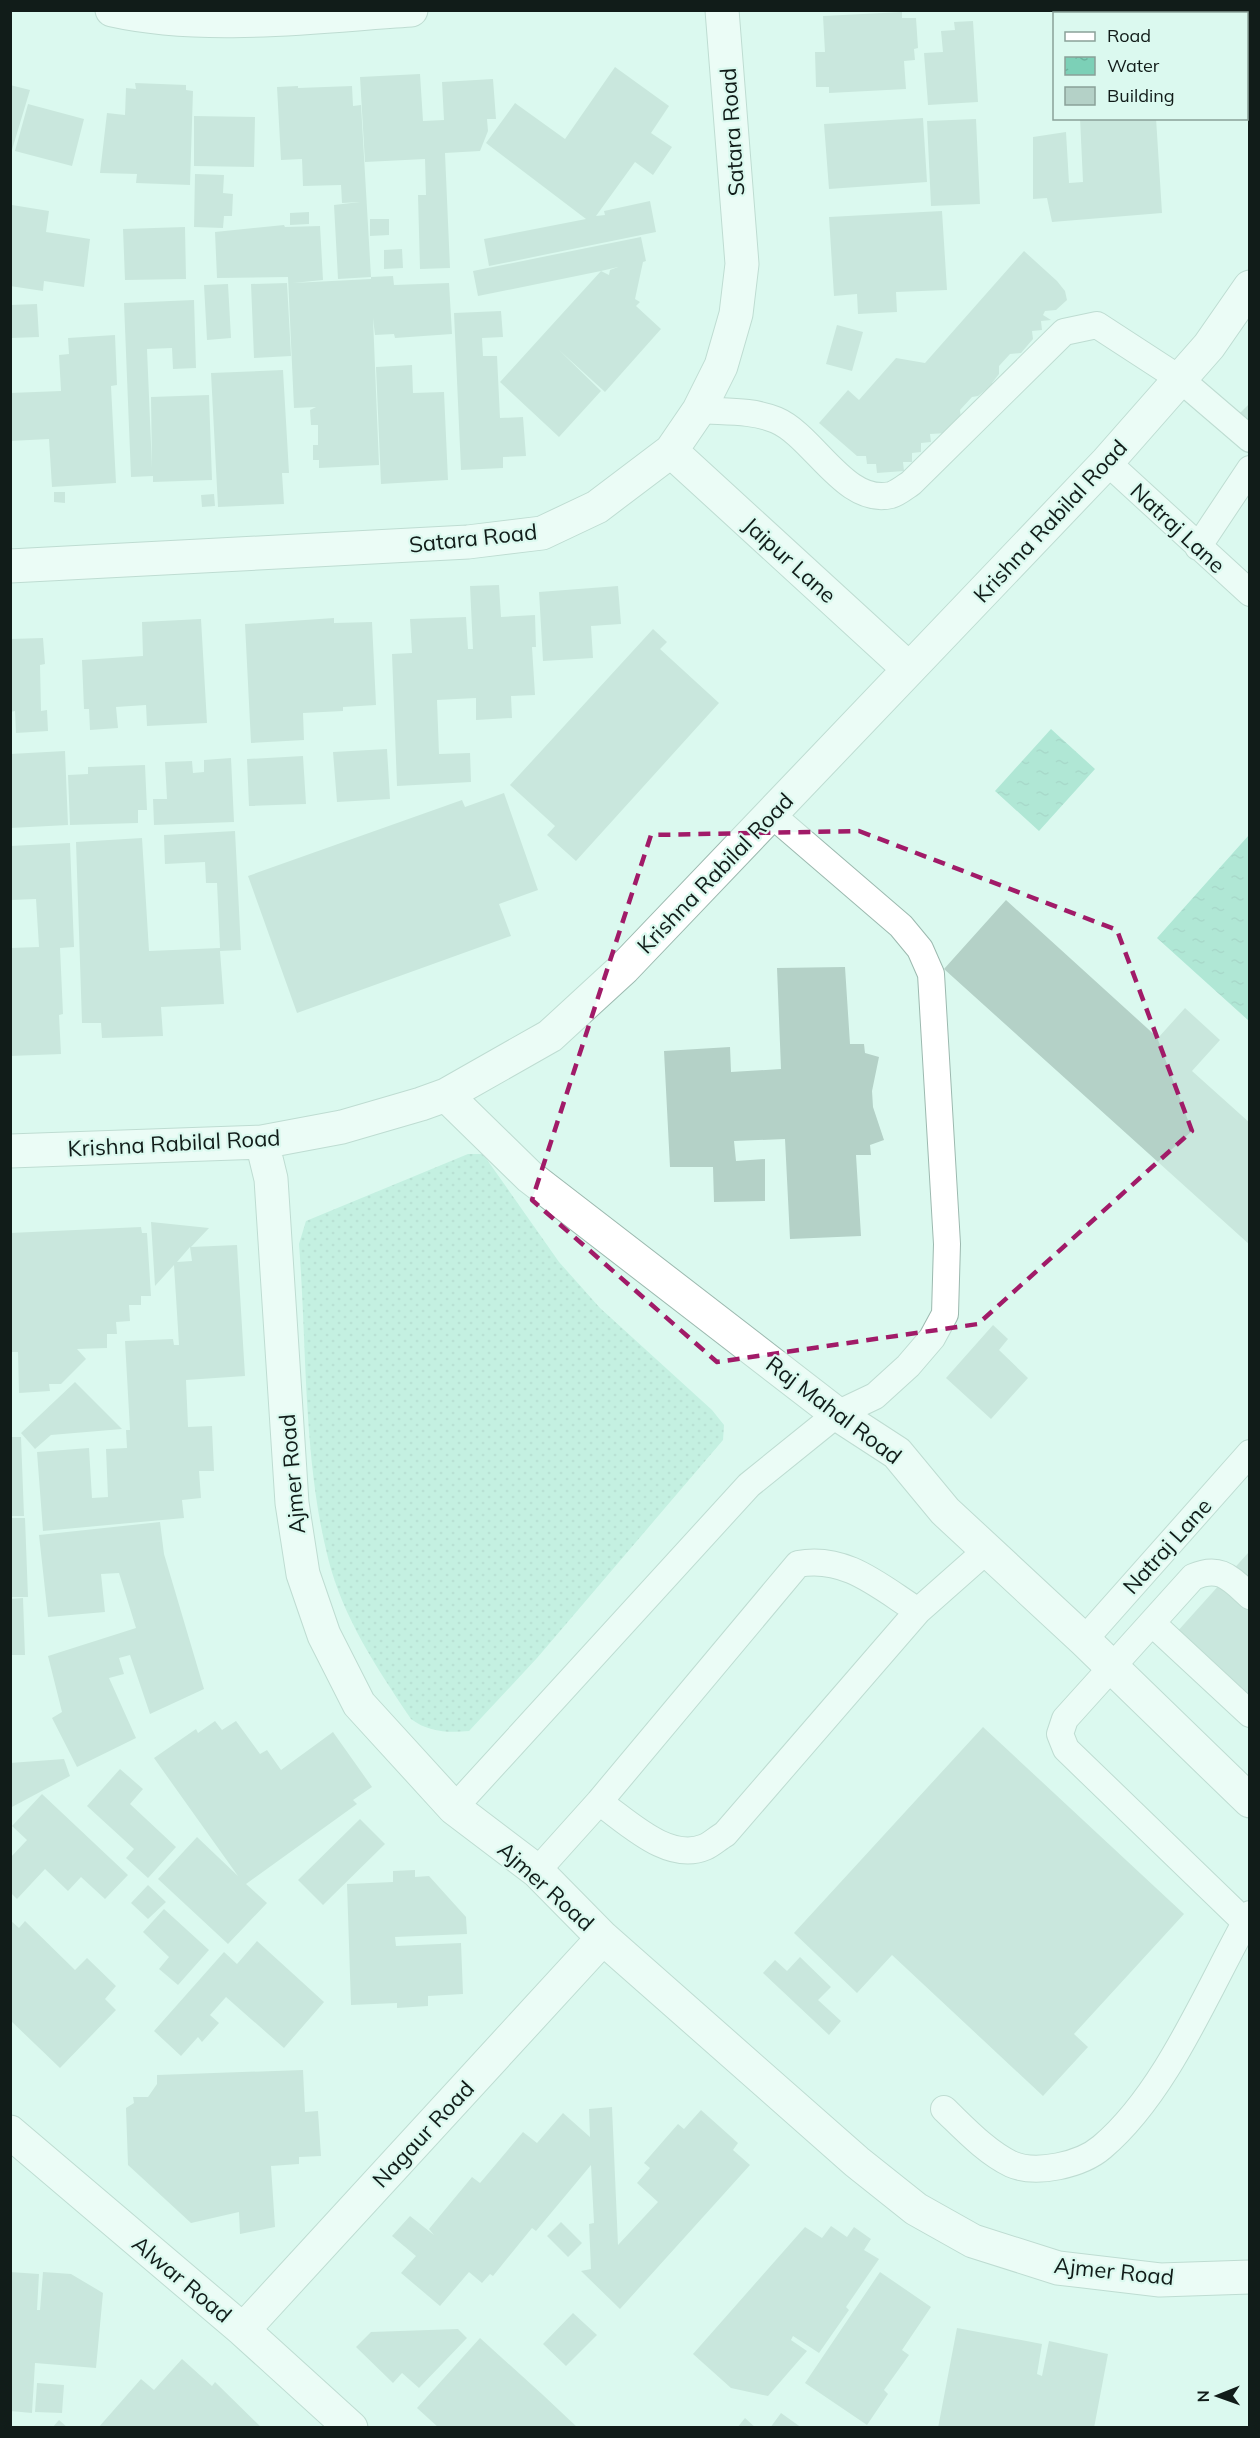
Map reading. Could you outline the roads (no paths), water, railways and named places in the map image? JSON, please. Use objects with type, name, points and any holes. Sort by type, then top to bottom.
[{"type":"street","points":[[112,10],[192,20],[277,19],[411,10]]},
{"type":"street","name":"Satara Road","points":[[10,566],[468,542],[542,533],[597,507],[670,451],[699,410],[721,366],[736,314],[742,264],[722,10]]},
{"type":"street","name":"Krishna Rabilal Road","points":[[10,1151],[262,1142],[342,1127],[446,1095],[550,1036],[624,968],[1107,462],[1209,346],[1250,287]]},
{"type":"street","name":"Jaipur Lane","points":[[670,451],[909,669]]},
{"type":"street","name":"Raj Mahal Road","points":[[446,1095],[530,1177],[837,1414],[897,1453],[945,1511],[1084,1640],[1249,1799]]},
{"type":"street","name":"Ajmer Road","points":[[262,1142],[271,1179],[292,1503],[303,1574],[324,1635],[359,1704],[454,1808],[537,1870],[603,1938],[857,2162],[916,2209],[973,2241],[1058,2268],[1160,2280],[1250,2277]]},
{"type":"street","name":"Nagaur Road","points":[[243,2330],[603,1938]]},
{"type":"street","name":"Alwar Road","points":[[10,2133],[243,2330],[351,2427]]},
{"type":"lane","points":[[699,410],[756,414],[777,420],[792,429],[848,484],[870,494],[892,495],[911,483],[1064,332],[1097,325],[1180,379],[1250,439]]},
{"type":"lane","name":"Natraj Lane","points":[[1107,462],[1250,593]]},
{"type":"lane","points":[[1198,547],[1250,469]]},
{"type":"lane","points":[[454,1808],[749,1485],[837,1414],[875,1396],[908,1366],[932,1338],[945,1314],[947,1244],[931,974],[920,949],[901,926],[772,815]]},
{"type":"lane","name":"Natraj Lane","points":[[1084,1640],[1247,1459]]},
{"type":"lane","points":[[599,1802],[654,1840],[679,1850],[704,1848],[725,1834],[918,1611],[987,1550]]},
{"type":"lane","points":[[537,1870],[599,1802],[798,1564],[815,1560],[836,1563],[863,1576],[918,1611]]},
{"type":"lane","points":[[944,2109],[983,2145],[1011,2164],[1036,2170],[1065,2165],[1100,2149],[1137,2111],[1176,2050],[1247,1918],[1066,1749],[1060,1734],[1065,1719],[1193,1577],[1207,1570],[1227,1575],[1250,1596]]},
{"type":"lane","points":[[1153,1624],[1250,1714]]},
{"type":"water","points":[[1051,729],[1095,769],[1039,831],[995,791]]},
{"type":"water","points":[[1249,835],[1249,1021],[1157,938]]}]
